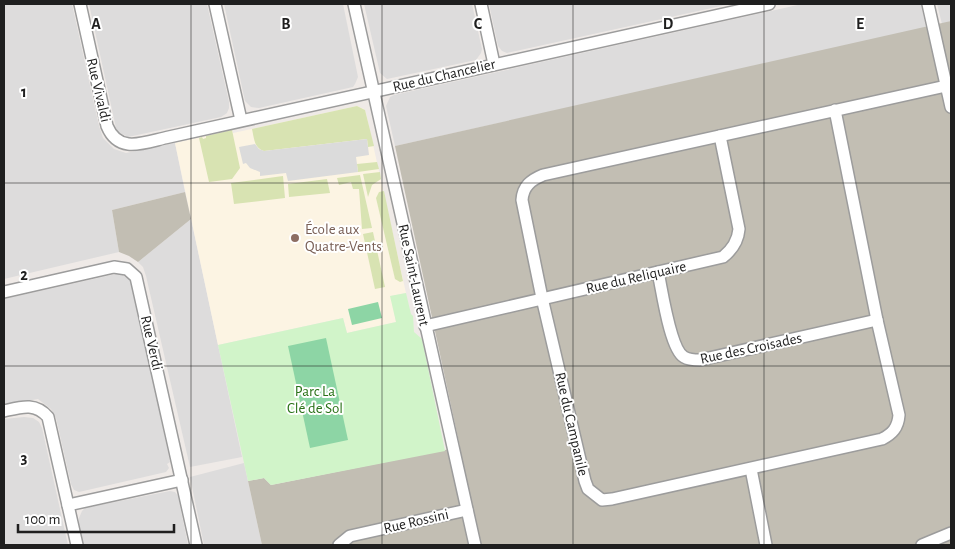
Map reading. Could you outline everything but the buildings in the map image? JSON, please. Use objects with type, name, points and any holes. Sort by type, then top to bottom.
[{"type":"street","name":"Rue Vivaldi","points":[[80,4],[105,120],[110,134],[119,142]]},
{"type":"street","points":[[215,4],[241,120]]},
{"type":"street","name":"Rue Saint-Laurent","points":[[354,4],[475,545]]},
{"type":"street","points":[[481,4],[494,64]]},
{"type":"street","name":"Rue du Chancelier","points":[[119,142],[134,144],[769,4]]},
{"type":"street","points":[[928,4],[951,107]]},
{"type":"street","name":"Rue du Campanile","points":[[836,110],[898,415],[895,429],[890,435],[882,439],[602,500],[588,489],[585,481],[542,298],[522,200],[523,192],[532,180],[543,175],[836,110],[946,86]]},
{"type":"street","name":"Rue du Reliquaire","points":[[425,326],[723,257],[734,246],[738,238],[739,229],[720,136]]},
{"type":"street","name":"Rue Verdi","points":[[4,292],[122,267],[136,277],[196,545]]},
{"type":"street","name":"Rue des Croisades","points":[[658,272],[675,347],[685,358],[692,360],[878,320]]},
{"type":"street","points":[[4,411],[23,406],[32,407],[39,409],[48,417],[76,545]]},
{"type":"street","points":[[751,469],[766,545]]},
{"type":"street","points":[[68,505],[182,480]]},
{"type":"street","name":"Rue Rossini","points":[[339,545],[350,536],[467,510]]},
{"type":"street","points":[[922,545],[951,533]]},
{"type":"shaded area","points":[[4,4],[72,4],[103,138],[114,149],[126,153],[175,143],[185,192],[112,210],[119,252],[4,279]]},
{"type":"shaded area","points":[[89,4],[207,4],[229,102],[227,113],[221,117],[128,137],[118,132]]},
{"type":"shaded area","points":[[224,4],[343,4],[358,77],[355,84],[353,87],[259,108],[251,107],[245,101]]},
{"type":"shaded area","points":[[364,4],[472,4],[482,49],[481,53],[476,60],[387,79],[380,73]]},
{"type":"shaded area","points":[[489,4],[730,4],[507,53],[498,46]]},
{"type":"shaded area","points":[[802,4],[921,4],[926,28],[395,146],[386,106],[390,97],[394,95]]},
{"type":"shaded area","points":[[937,4],[951,4],[951,21],[942,24]]},
{"type":"shaded area","points":[[951,21],[951,545],[262,545],[248,481],[264,478],[271,485],[460,447],[395,146]]},
{"type":"shaded area","name":"École aux Quatre-Vents","points":[[357,106],[364,109],[366,113],[406,293],[391,296],[396,322],[347,333],[343,318],[218,345],[175,143],[232,130],[233,133]]},
{"type":"shaded area","points":[[367,139],[369,155],[356,157],[358,172],[288,181],[286,173],[260,176],[260,172],[250,168],[246,163],[243,164],[239,147],[255,144],[264,151]]},
{"type":"shaded area","points":[[185,192],[191,219],[138,262],[119,252],[112,210]]},
{"type":"shaded area","points":[[191,219],[242,457],[190,467],[146,276],[143,267],[138,262]]},
{"type":"shaded area","points":[[121,274],[132,282],[170,462],[167,464],[169,468],[166,472],[79,492],[74,490],[71,484],[56,418],[51,409],[38,399],[4,405],[4,299]]},
{"type":"shaded area","points":[[33,418],[39,422],[42,428],[68,545],[4,545],[4,419]]},
{"type":"shaded area","points":[[244,463],[262,545],[204,545],[190,477]]},
{"type":"shaded area","points":[[170,491],[175,492],[178,496],[188,545],[83,545],[79,518],[85,508]]},
{"type":"green space","points":[[357,106],[365,110],[374,146],[368,147],[367,139],[264,151],[258,148],[255,142],[252,129]]},
{"type":"green space","points":[[232,130],[240,168],[232,179],[209,182],[199,138],[202,137],[203,139],[206,136]]},
{"type":"green space","points":[[377,162],[379,169],[358,172],[357,164]]},
{"type":"green space","points":[[380,172],[381,179],[372,185],[368,197],[363,174]]},
{"type":"green space","points":[[360,175],[372,228],[362,229],[359,189],[353,189],[351,182],[339,185],[337,178]]},
{"type":"green space","points":[[283,176],[285,198],[234,204],[231,183]]},
{"type":"green space","points":[[327,179],[330,193],[289,197],[288,184]]},
{"type":"green space","points":[[384,191],[403,281],[400,282],[395,279],[376,198],[379,192]]},
{"type":"green space","points":[[373,232],[385,287],[375,289],[363,234]]},
{"type":"green space","name":"Parc La Clé de Sol","points":[[406,293],[413,316],[414,332],[422,339],[445,451],[271,485],[264,478],[248,481],[218,345],[343,318],[347,333],[396,322],[390,296]]},
{"type":"green space","points":[[378,302],[382,318],[352,325],[348,309]]},
{"type":"green space","points":[[326,338],[348,440],[310,448],[288,346]]},
{"type":"place","name":"École aux Quatre-Vents","points":[[295,238]]}]
